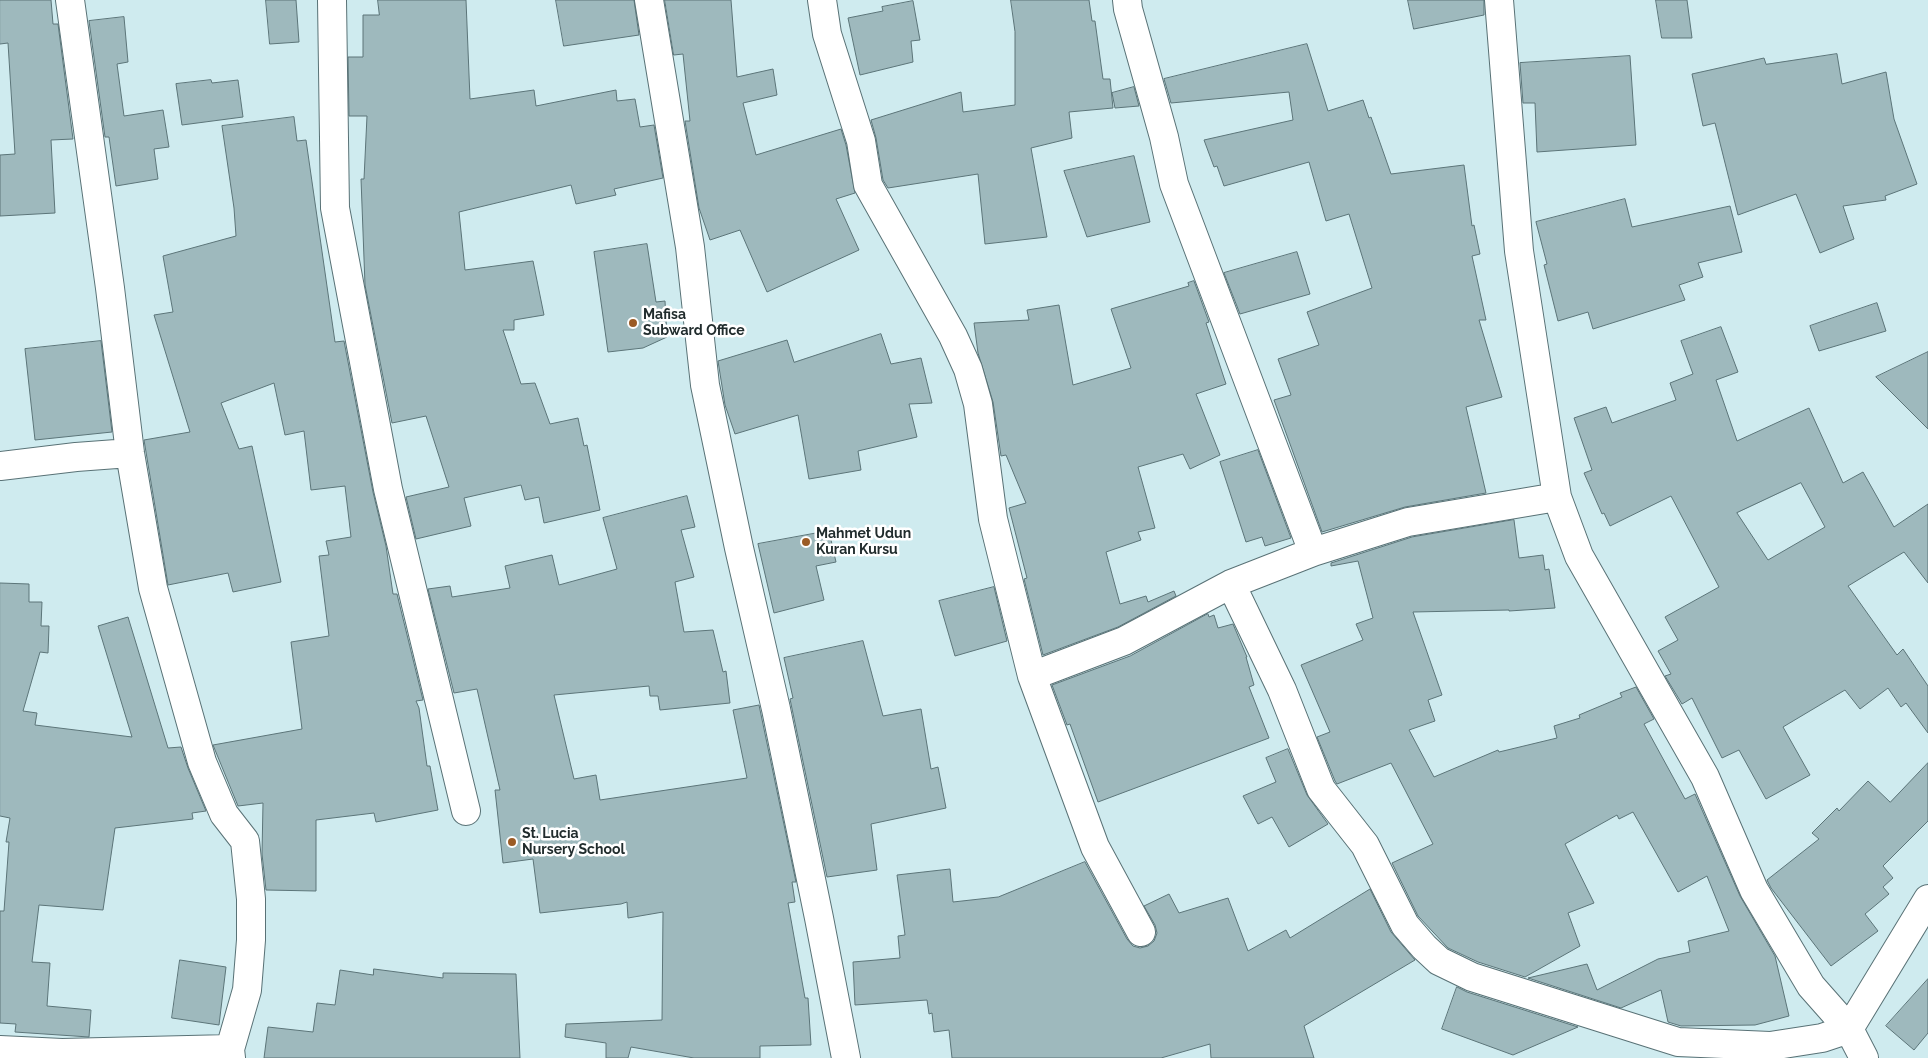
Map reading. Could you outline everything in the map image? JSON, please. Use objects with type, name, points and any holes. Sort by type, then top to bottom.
[{"type":"street","points":[[0,1050],[230,1053],[247,990],[251,940],[251,900],[245,841],[224,814],[202,762],[153,588],[130,453],[110,288],[70,0]]},
{"type":"street","points":[[332,0],[335,208],[388,489],[466,811]]},
{"type":"street","points":[[649,0],[690,247],[705,385],[739,548],[778,719],[846,1058]]},
{"type":"street","points":[[822,0],[827,34],[861,141],[868,185],[968,368],[978,404],[993,519],[1032,676],[1095,847],[1141,932]]},
{"type":"street","points":[[1127,0],[1164,137],[1174,184],[1313,552]]},
{"type":"street","points":[[1499,0],[1519,251],[1557,497],[1579,556],[1705,777],[1754,890],[1811,986],[1849,1029],[1864,1058]]},
{"type":"street","points":[[0,466],[130,453]]},
{"type":"street","points":[[1032,676],[1124,641],[1231,584],[1313,552],[1408,522],[1557,497]]},
{"type":"street","points":[[1231,584],[1282,690],[1321,789],[1365,845],[1405,925],[1424,948],[1439,961],[1472,977],[1678,1042],[1770,1046],[1822,1038],[1849,1029],[1928,899]]},
{"type":"building","points":[[0,0],[51,0],[53,24],[58,24],[73,139],[51,140],[55,213],[0,216],[0,155],[15,154],[8,43],[0,44]]},
{"type":"building","points":[[266,0],[296,0],[299,42],[270,44]]},
{"type":"building","points":[[378,0],[466,0],[470,99],[534,90],[536,106],[616,90],[617,101],[635,99],[640,127],[654,125],[663,178],[614,189],[616,195],[576,204],[571,185],[459,212],[465,270],[533,261],[544,315],[514,320],[514,330],[503,330],[521,384],[535,383],[550,424],[578,418],[584,446],[587,445],[600,510],[544,523],[539,497],[525,500],[521,485],[464,498],[471,526],[416,539],[406,497],[449,487],[426,416],[392,423],[365,285],[361,179],[364,179],[367,116],[349,116],[348,57],[363,57],[363,15],[379,15]]},
{"type":"building","points":[[556,0],[634,0],[639,35],[564,46]]},
{"type":"building","points":[[665,0],[731,0],[737,77],[773,69],[777,95],[743,103],[756,155],[841,129],[855,193],[836,199],[859,250],[767,292],[740,230],[710,240],[699,208],[685,121],[690,121],[683,54],[674,55]]},
{"type":"building","points":[[1011,0],[1089,0],[1092,21],[1095,21],[1103,79],[1110,79],[1113,108],[1069,112],[1072,138],[1031,148],[1047,237],[985,244],[978,174],[888,188],[883,180],[871,120],[961,92],[963,112],[1015,105],[1015,32]]},
{"type":"building","points":[[1408,0],[1484,0],[1484,15],[1414,29]]},
{"type":"building","points":[[1656,0],[1687,0],[1692,38],[1662,38]]},
{"type":"building","points":[[913,1],[920,40],[911,41],[913,62],[860,75],[848,18],[883,11],[882,7]]},
{"type":"building","points":[[124,17],[128,62],[117,64],[124,116],[163,110],[169,147],[154,149],[158,179],[116,186],[109,137],[105,137],[89,21]]},
{"type":"building","points":[[1307,44],[1328,111],[1363,100],[1391,174],[1464,165],[1472,226],[1474,225],[1480,254],[1472,256],[1486,320],[1479,320],[1502,397],[1466,407],[1486,493],[1405,507],[1322,532],[1274,400],[1291,395],[1278,359],[1319,345],[1307,312],[1372,288],[1349,214],[1326,221],[1309,162],[1224,186],[1217,166],[1214,167],[1204,140],[1293,120],[1289,92],[1171,103],[1164,79]]},
{"type":"building","points":[[1837,54],[1842,84],[1886,72],[1894,119],[1917,184],[1885,196],[1886,200],[1843,206],[1854,239],[1820,253],[1796,194],[1738,215],[1715,123],[1703,126],[1692,74],[1764,58],[1766,64]]},
{"type":"building","points":[[1630,56],[1636,145],[1537,152],[1535,103],[1523,103],[1520,63]]},
{"type":"building","points":[[211,80],[212,83],[238,80],[243,117],[182,125],[176,84]]},
{"type":"building","points":[[1134,87],[1139,106],[1115,108],[1112,93]]},
{"type":"building","points":[[294,117],[297,141],[306,140],[335,342],[344,341],[373,492],[386,546],[393,594],[397,594],[423,700],[416,701],[419,708],[427,766],[430,766],[438,810],[376,822],[374,813],[316,820],[316,891],[266,890],[262,854],[263,803],[238,806],[213,745],[302,729],[291,642],[329,636],[319,556],[329,555],[326,541],[351,537],[345,486],[311,490],[304,431],[285,435],[274,383],[221,403],[239,449],[252,446],[281,582],[233,592],[228,573],[168,585],[144,440],[190,432],[154,315],[173,312],[163,256],[236,236],[234,208],[222,126]]},
{"type":"building","points":[[1134,156],[1150,222],[1087,237],[1064,171]]},
{"type":"building","points":[[1625,199],[1632,227],[1730,206],[1742,252],[1698,263],[1703,277],[1679,285],[1685,300],[1593,329],[1588,312],[1558,321],[1544,265],[1547,264],[1536,222]]},
{"type":"building","points":[[647,244],[656,302],[665,301],[667,337],[643,348],[608,352],[594,252]]},
{"type":"building","points":[[1297,252],[1310,294],[1240,314],[1224,273]]},
{"type":"building","points":[[1194,281],[1209,322],[1206,323],[1226,384],[1196,394],[1220,455],[1190,469],[1183,454],[1138,467],[1155,528],[1138,532],[1141,540],[1106,552],[1120,604],[1146,596],[1148,602],[1174,591],[1176,596],[1118,627],[1043,655],[1024,579],[1027,578],[1009,508],[1026,503],[1006,455],[1001,456],[993,402],[978,353],[974,323],[1029,320],[1027,310],[1059,305],[1073,385],[1131,368],[1111,309],[1189,286],[1188,283]]},
{"type":"building","points":[[1877,303],[1886,331],[1819,351],[1810,326]]},
{"type":"building","points":[[1721,327],[1738,372],[1716,380],[1737,441],[1809,408],[1843,483],[1863,472],[1894,527],[1928,504],[1928,583],[1904,552],[1848,586],[1897,655],[1903,649],[1928,686],[1928,733],[1906,703],[1901,707],[1888,688],[1860,709],[1845,690],[1783,727],[1810,775],[1766,799],[1739,750],[1722,758],[1692,698],[1682,704],[1665,676],[1671,674],[1658,651],[1678,640],[1665,617],[1719,587],[1671,496],[1610,526],[1604,513],[1602,514],[1584,473],[1592,470],[1574,418],[1606,407],[1612,423],[1676,400],[1670,383],[1693,374],[1681,341]],"holes":[[[1801,483],[1825,527],[1768,560],[1737,513]]]},
{"type":"building","points":[[881,334],[891,364],[921,358],[932,403],[909,404],[917,437],[858,451],[861,470],[809,479],[798,415],[735,434],[725,405],[718,361],[787,340],[794,362]]},
{"type":"building","points":[[101,341],[112,432],[35,440],[25,349]]},
{"type":"building","points":[[1928,352],[1928,429],[1876,377]]},
{"type":"building","points":[[1258,450],[1291,538],[1265,546],[1262,537],[1246,542],[1220,462]]},
{"type":"building","points":[[687,496],[695,527],[681,530],[694,577],[675,582],[684,632],[713,630],[723,672],[726,671],[730,703],[660,710],[658,696],[650,696],[649,686],[554,695],[574,779],[596,775],[600,800],[747,778],[733,710],[759,705],[796,882],[792,882],[795,902],[788,903],[805,998],[808,998],[811,1045],[760,1046],[760,1058],[694,1058],[631,1047],[628,1058],[606,1058],[606,1043],[565,1037],[566,1024],[662,1020],[663,912],[628,918],[627,902],[540,913],[533,859],[503,863],[495,790],[500,790],[477,689],[454,693],[428,589],[450,586],[452,597],[510,588],[505,566],[552,555],[559,585],[617,569],[603,518]]},
{"type":"building","points":[[1514,520],[1519,558],[1543,555],[1545,570],[1549,569],[1555,608],[1509,611],[1413,612],[1442,695],[1428,700],[1435,721],[1409,730],[1434,777],[1498,750],[1499,752],[1557,738],[1554,726],[1580,718],[1579,715],[1622,697],[1620,693],[1636,687],[1654,719],[1644,724],[1685,799],[1695,794],[1740,896],[1775,956],[1789,1016],[1755,1025],[1681,1026],[1668,1022],[1661,990],[1621,1008],[1528,978],[1587,964],[1597,990],[1658,959],[1690,952],[1688,941],[1729,931],[1707,876],[1678,892],[1633,812],[1619,819],[1617,815],[1565,844],[1594,903],[1568,913],[1580,946],[1525,977],[1478,962],[1448,948],[1418,916],[1392,863],[1433,844],[1391,763],[1337,784],[1335,781],[1317,737],[1330,732],[1301,665],[1363,640],[1356,624],[1373,618],[1358,561],[1331,566],[1331,563],[1412,537]]},
{"type":"building","points":[[829,531],[836,562],[816,566],[824,600],[774,613],[758,544]]},
{"type":"building","points":[[0,583],[29,584],[29,602],[42,602],[41,626],[49,626],[48,653],[40,652],[23,711],[37,713],[35,725],[132,737],[98,626],[128,617],[168,748],[181,747],[206,811],[192,813],[193,819],[115,828],[103,910],[39,905],[32,962],[50,963],[47,1006],[91,1010],[89,1037],[15,1032],[16,1024],[0,1023],[0,911],[4,911],[9,842],[6,842],[10,818],[0,816]]},
{"type":"building","points":[[994,587],[1007,641],[955,656],[939,601]]},
{"type":"building","points":[[1208,614],[1209,617],[1214,615],[1218,628],[1233,624],[1247,657],[1254,685],[1249,687],[1269,738],[1098,802],[1070,724],[1067,725],[1052,685],[1130,656]]},
{"type":"building","points":[[863,641],[883,716],[921,709],[931,769],[938,767],[946,808],[871,824],[877,870],[827,877],[790,699],[793,698],[784,658]]},
{"type":"building","points":[[1288,749],[1307,795],[1328,824],[1289,847],[1272,817],[1258,824],[1243,796],[1276,782],[1266,758]]},
{"type":"building","points":[[1928,763],[1928,821],[1883,866],[1893,878],[1883,887],[1889,894],[1865,914],[1878,931],[1831,966],[1771,888],[1767,880],[1819,839],[1812,833],[1837,808],[1839,811],[1868,781],[1890,802]]},
{"type":"building","points":[[1085,862],[1127,939],[1133,946],[1140,948],[1148,946],[1154,941],[1157,933],[1155,925],[1144,906],[1169,894],[1179,913],[1228,898],[1248,951],[1286,930],[1290,938],[1370,889],[1391,932],[1415,960],[1304,1026],[1314,1058],[1211,1058],[1210,1044],[1161,1058],[952,1058],[949,1030],[934,1032],[932,1013],[929,1014],[927,1000],[855,1005],[853,962],[900,958],[898,936],[905,935],[897,875],[950,869],[953,902],[998,897]]},
{"type":"building","points":[[180,960],[226,967],[219,1025],[172,1018]]},
{"type":"building","points":[[374,969],[443,978],[443,973],[516,974],[520,1058],[264,1058],[268,1027],[313,1032],[317,1003],[335,1005],[340,970],[373,975]]},
{"type":"building","points":[[1928,979],[1928,1033],[1914,1050],[1886,1026]]},
{"type":"building","points":[[1457,987],[1467,992],[1578,1027],[1513,1055],[1442,1029]]},
{"type":"place","name":"Mafisa Subward Office","points":[[633,323]]},
{"type":"place","name":"Mahmet Udun Kuran Kursu","points":[[806,542]]},
{"type":"place","name":"St. Lucia Nursery School","points":[[512,842]]}]
